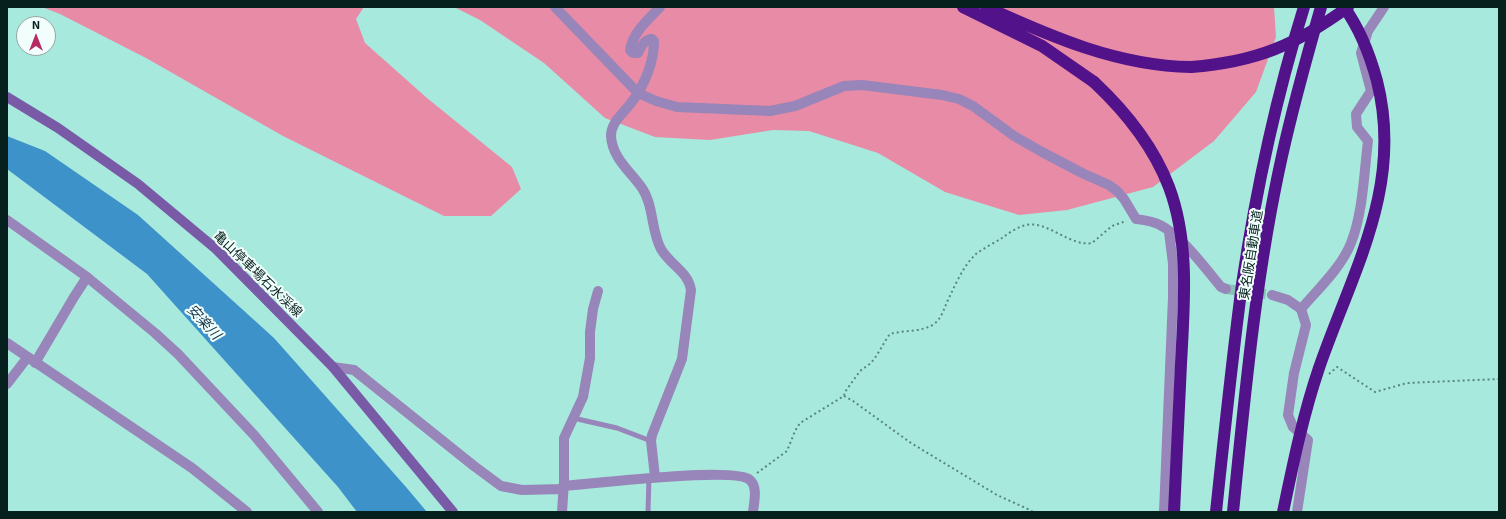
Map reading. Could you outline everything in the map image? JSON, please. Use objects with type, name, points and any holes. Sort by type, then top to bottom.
[{"type":"highway","points":[[963,7],[1042,46],[1094,82],[1124,112],[1147,142],[1162,170],[1169,188],[1181,238],[1184,293],[1174,512]]},
{"type":"highway","points":[[986,7],[1038,30],[1086,48],[1146,64],[1166,67],[1192,67],[1232,63],[1276,50],[1305,36],[1348,7]]},
{"type":"highway","name":"東名阪自動車道","points":[[1216,512],[1242,283],[1253,221],[1278,101],[1304,7]]},
{"type":"highway","name":"東名阪自動車道","points":[[1233,512],[1248,369],[1259,285],[1282,157],[1295,102],[1321,7]]},
{"type":"highway","points":[[1283,512],[1302,426],[1311,393],[1332,330],[1357,272],[1367,243],[1377,209],[1382,182],[1385,149],[1383,103],[1368,52],[1344,7]]},
{"type":"main road","name":"亀山停車場石水渓線","points":[[7,97],[58,128],[138,184],[216,249],[333,367],[453,512]]},
{"type":"street","points":[[555,7],[638,93],[656,101],[677,107],[770,112],[795,106],[844,86],[862,85],[948,96],[959,99],[973,106],[1014,136],[1042,152],[1084,174],[1110,185],[1124,199],[1136,219],[1149,221],[1160,225],[1187,247],[1221,287],[1226,289]]},
{"type":"street","points":[[652,477],[652,435],[682,359],[691,290],[690,284],[683,272],[661,249],[650,209],[642,189],[621,163],[613,144],[612,128],[638,93],[647,75],[654,50],[654,41],[652,39],[648,39],[638,53],[633,53],[630,50],[631,44],[639,29],[660,7]]},
{"type":"street","points":[[1301,308],[1340,262],[1351,244],[1355,231],[1360,208],[1368,141],[1358,127],[1356,114],[1371,91],[1361,53],[1368,31],[1384,7]]},
{"type":"street","points":[[7,220],[87,278],[138,318],[178,354],[254,435],[318,512]]},
{"type":"street","points":[[1164,512],[1174,297],[1173,264],[1169,232]]},
{"type":"street","points":[[7,384],[31,360],[87,278]]},
{"type":"street","points":[[562,512],[564,438],[583,396],[589,370],[590,332],[593,309],[598,291]]},
{"type":"street","points":[[1272,296],[1288,300],[1301,308],[1306,324],[1294,373],[1288,415],[1293,427],[1308,440],[1297,512]]},
{"type":"street","points":[[7,343],[192,468],[247,512]]},
{"type":"street","points":[[333,367],[354,370],[501,486],[522,490],[652,477],[726,474],[750,479],[754,486],[754,512]]},
{"type":"lane","points":[[573,418],[617,428],[651,441]]},
{"type":"lane","points":[[648,512],[652,477]]},
{"type":"path","points":[[750,479],[787,451],[800,423],[844,396],[845,392],[860,371],[877,355],[890,334],[934,324],[945,310],[948,300],[969,262],[977,254],[1016,228],[1027,224],[1038,225],[1075,241],[1088,244],[1092,243],[1112,226],[1121,222],[1136,219]]},
{"type":"path","points":[[1326,378],[1337,367],[1375,392],[1407,383],[1499,379]]},
{"type":"path","points":[[844,396],[853,400],[911,443],[997,495],[1032,512]]},
{"type":"shaded area","points":[[42,7],[364,7],[356,19],[365,43],[427,98],[512,167],[521,189],[491,216],[444,216],[283,136],[146,58],[60,14]]},
{"type":"shaded area","points":[[454,7],[1274,7],[1276,37],[1256,92],[1214,141],[1153,187],[1067,210],[1019,215],[945,192],[878,153],[809,131],[773,130],[710,140],[655,137],[605,118],[544,63],[480,20]]},
{"type":"water","name":"安楽川","points":[[7,136],[45,151],[138,215],[274,338],[427,512],[357,512],[338,487],[147,274],[7,169]]},
{"type":"tunnel","points":[[1226,289],[1272,295]]}]
